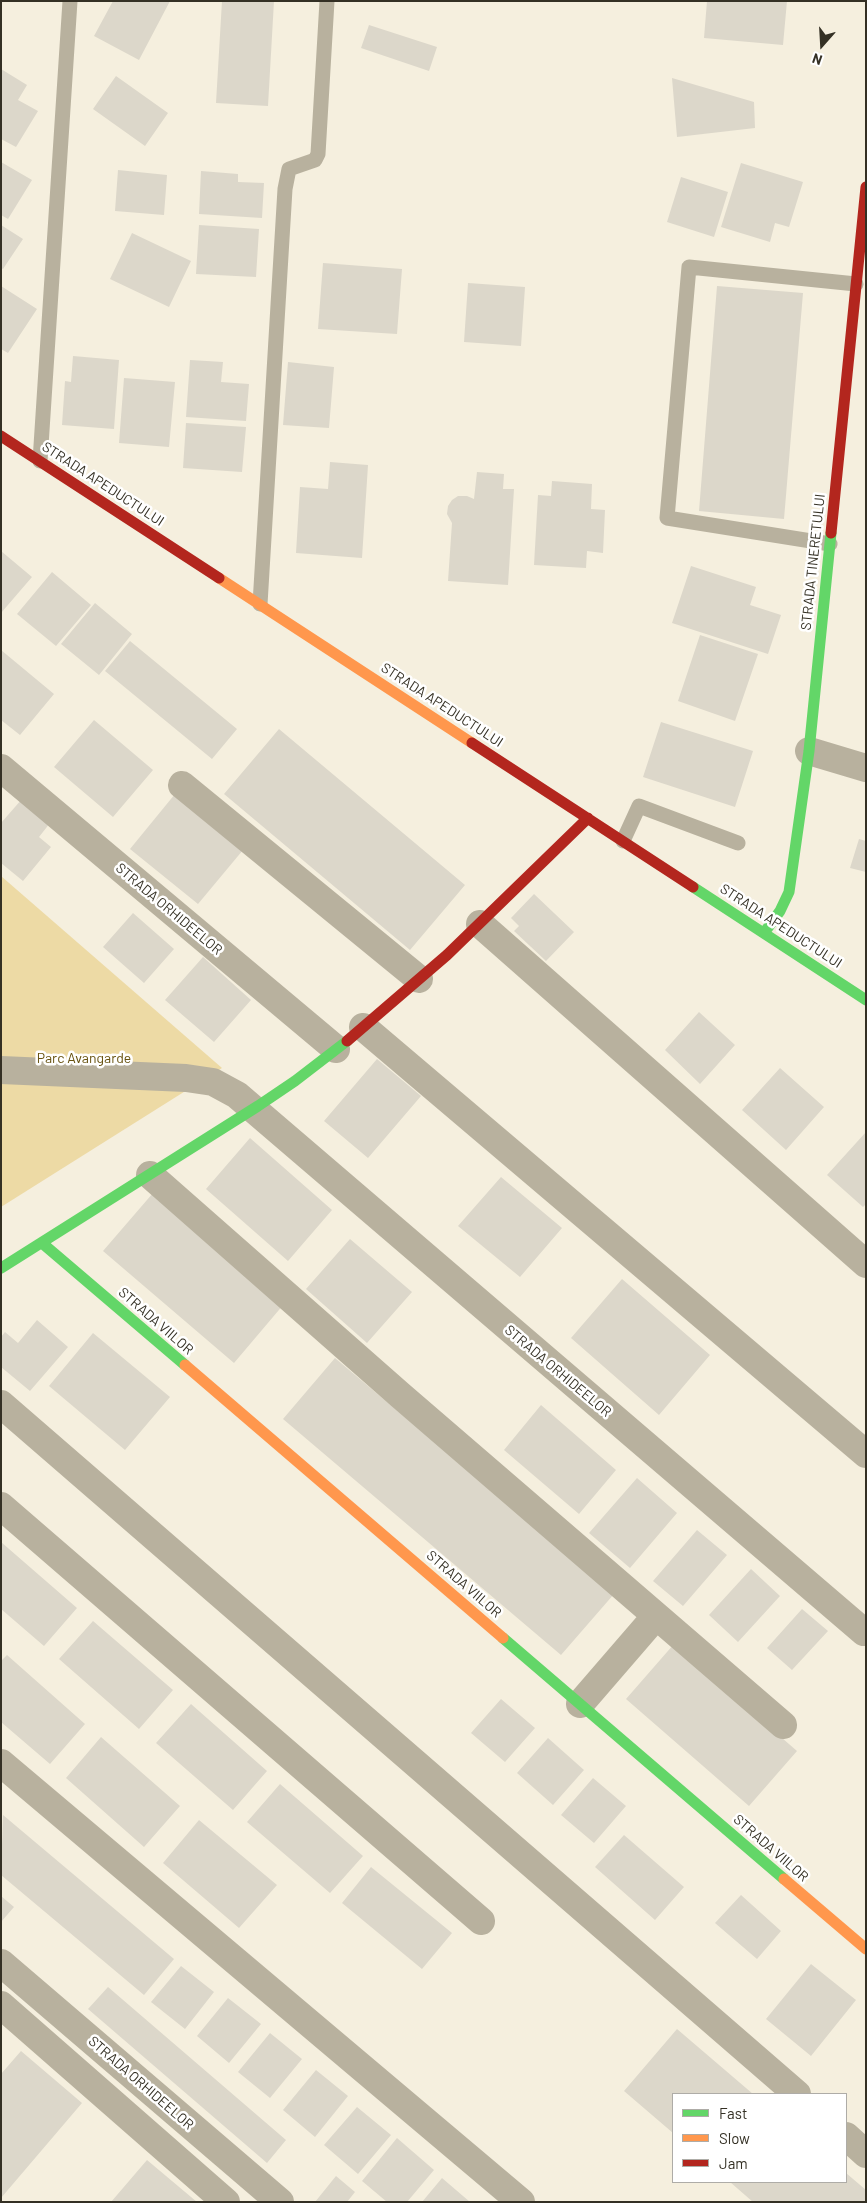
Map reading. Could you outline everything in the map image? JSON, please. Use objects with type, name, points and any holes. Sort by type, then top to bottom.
[{"type":"street","name":"STRADA TINERETULUI","points":[[764,933],[780,911],[789,892],[809,751],[856,284],[863,254],[866,187]]},
{"type":"street","name":"STRADA APEDUCTULUI","points":[[1,436],[866,1000]]},
{"type":"street","points":[[809,751],[866,768]]},
{"type":"street","name":"STRADA ORHIDEELOR","points":[[1,768],[336,1049]]},
{"type":"street","points":[[182,785],[419,979]]},
{"type":"street","points":[[1,1268],[252,1110],[364,1028],[480,924],[588,818]]},
{"type":"street","points":[[480,924],[866,1264]]},
{"type":"street","points":[[364,1028],[866,1454]]},
{"type":"street","name":"STRADA ORHIDEELOR","points":[[1,1070],[186,1078],[213,1082],[237,1095],[252,1110],[864,1632]]},
{"type":"street","points":[[150,1175],[783,1725]]},
{"type":"street","name":"STRADA VIILOR","points":[[42,1243],[866,1948]]},
{"type":"street","points":[[1,1404],[796,2093]]},
{"type":"street","points":[[1,1506],[481,1921]]},
{"type":"street","points":[[580,1704],[656,1616]]},
{"type":"street","points":[[1,1763],[521,2202]]},
{"type":"street","name":"STRADA ORHIDEELOR","points":[[1,1963],[280,2202]]},
{"type":"street","points":[[1,2005],[226,2202]]},
{"type":"street","points":[[847,2137],[866,2154]]},
{"type":"lane","points":[[40,461],[70,1]]},
{"type":"lane","points":[[260,604],[285,189],[289,169],[315,160],[318,154],[327,1]]},
{"type":"lane","points":[[830,544],[667,518],[689,267],[856,284]]},
{"type":"lane","points":[[623,841],[639,806],[738,843]]},
{"type":"green space","name":"Parc Avangarde","points":[[1,876],[222,1068],[1,1207]]},
{"type":"building","points":[[113,1],[170,1],[139,60],[94,36]]},
{"type":"building","points":[[222,1],[274,1],[268,106],[216,103]]},
{"type":"building","points":[[707,1],[787,1],[783,45],[704,38]]},
{"type":"building","points":[[369,25],[437,47],[429,71],[361,48]]},
{"type":"building","points":[[1,69],[27,85],[18,100],[38,111],[16,147],[1,139]]},
{"type":"building","points":[[116,76],[168,113],[145,146],[93,109]]},
{"type":"building","points":[[672,78],[754,102],[755,128],[677,137]]},
{"type":"building","points":[[1,162],[32,180],[8,219],[1,215]]},
{"type":"building","points":[[741,163],[803,182],[789,227],[775,223],[770,242],[721,227]]},
{"type":"building","points":[[118,170],[167,175],[164,215],[115,211]]},
{"type":"building","points":[[201,171],[238,174],[238,182],[264,183],[262,218],[199,214]]},
{"type":"building","points":[[681,177],[728,192],[714,237],[667,222]]},
{"type":"building","points":[[1,225],[23,239],[3,269],[1,268]]},
{"type":"building","points":[[199,225],[259,229],[256,277],[196,274]]},
{"type":"building","points":[[132,233],[191,261],[169,307],[110,279]]},
{"type":"building","points":[[323,263],[402,269],[397,334],[318,329]]},
{"type":"building","points":[[468,283],[525,287],[521,346],[464,342]]},
{"type":"building","points":[[1,286],[37,309],[8,353],[1,349]]},
{"type":"building","points":[[717,286],[803,293],[784,519],[699,511]]},
{"type":"building","points":[[73,356],[119,360],[114,429],[62,425],[65,381],[71,382]]},
{"type":"building","points":[[190,360],[223,362],[221,382],[249,384],[246,421],[186,417]]},
{"type":"building","points":[[288,362],[334,367],[329,428],[283,425]]},
{"type":"building","points":[[124,378],[175,382],[169,447],[119,443]]},
{"type":"building","points":[[186,423],[246,427],[242,472],[183,468]]},
{"type":"building","points":[[330,462],[368,465],[362,558],[296,553],[300,487],[328,489]]},
{"type":"building","points":[[477,472],[504,474],[503,489],[514,489],[508,585],[448,581],[452,523],[447,514],[448,506],[458,496],[467,496],[474,499]]},
{"type":"building","points":[[552,481],[592,484],[591,509],[605,510],[603,553],[587,551],[586,568],[534,565],[538,495],[551,496]]},
{"type":"building","points":[[1,551],[32,577],[1,613]]},
{"type":"building","points":[[691,566],[756,587],[750,605],[781,615],[768,654],[672,623]]},
{"type":"building","points":[[52,572],[91,605],[56,646],[17,614]]},
{"type":"building","points":[[95,603],[132,634],[99,675],[61,644]]},
{"type":"building","points":[[700,635],[758,654],[735,721],[678,701]]},
{"type":"building","points":[[130,641],[237,729],[212,759],[105,671]]},
{"type":"building","points":[[1,650],[54,694],[20,735],[1,720]]},
{"type":"building","points":[[94,720],[153,770],[113,817],[54,767]]},
{"type":"building","points":[[661,722],[753,751],[735,807],[643,777]]},
{"type":"building","points":[[279,729],[465,885],[410,950],[224,794]]},
{"type":"building","points":[[175,794],[243,850],[198,904],[130,849]]},
{"type":"building","points":[[22,799],[50,823],[39,837],[51,847],[23,881],[1,863],[1,823]]},
{"type":"building","points":[[859,839],[866,841],[866,872],[850,868]]},
{"type":"building","points":[[534,894],[574,932],[546,961],[514,931],[519,926],[511,918]]},
{"type":"building","points":[[133,913],[174,949],[144,983],[103,947]]},
{"type":"building","points":[[203,957],[251,1000],[214,1042],[165,1000]]},
{"type":"building","points":[[699,1012],[735,1045],[700,1084],[665,1050]]},
{"type":"building","points":[[377,1059],[421,1096],[368,1158],[324,1121]]},
{"type":"building","points":[[780,1068],[824,1107],[786,1150],[742,1110]]},
{"type":"building","points":[[866,1132],[866,1204],[863,1207],[827,1175]]},
{"type":"building","points":[[250,1138],[332,1210],[288,1261],[206,1189]]},
{"type":"building","points":[[501,1177],[562,1228],[520,1277],[458,1226]]},
{"type":"building","points":[[153,1193],[284,1304],[234,1363],[103,1251]]},
{"type":"building","points":[[350,1239],[412,1292],[367,1343],[306,1289]]},
{"type":"building","points":[[622,1279],[710,1355],[659,1415],[571,1338]]},
{"type":"building","points":[[37,1320],[68,1347],[30,1391],[1,1367],[1,1337],[5,1332],[18,1343]]},
{"type":"building","points":[[93,1333],[170,1397],[125,1450],[49,1386]]},
{"type":"building","points":[[335,1358],[614,1594],[561,1655],[283,1419]]},
{"type":"building","points":[[541,1405],[616,1470],[579,1514],[504,1450]]},
{"type":"building","points":[[637,1478],[677,1513],[630,1568],[589,1533]]},
{"type":"building","points":[[697,1530],[727,1555],[683,1606],[653,1581]]},
{"type":"building","points":[[1,1542],[77,1608],[44,1646],[1,1609]]},
{"type":"building","points":[[751,1569],[780,1596],[738,1642],[709,1615]]},
{"type":"building","points":[[802,1609],[828,1631],[792,1670],[767,1648]]},
{"type":"building","points":[[93,1621],[173,1690],[139,1729],[59,1659]]},
{"type":"building","points":[[674,1644],[797,1751],[749,1806],[626,1699]]},
{"type":"building","points":[[7,1655],[85,1724],[50,1764],[1,1722],[1,1661]]},
{"type":"building","points":[[501,1699],[535,1728],[505,1762],[471,1733]]},
{"type":"building","points":[[191,1704],[267,1771],[233,1810],[156,1743]]},
{"type":"building","points":[[101,1737],[180,1806],[144,1847],[66,1778]]},
{"type":"building","points":[[548,1738],[584,1770],[553,1805],[517,1773]]},
{"type":"building","points":[[593,1778],[626,1806],[594,1843],[561,1815]]},
{"type":"building","points":[[280,1784],[363,1856],[330,1893],[247,1822]]},
{"type":"building","points":[[3,1815],[174,1959],[144,1995],[1,1875]]},
{"type":"building","points":[[199,1820],[277,1885],[239,1928],[163,1863]]},
{"type":"building","points":[[624,1835],[684,1887],[655,1920],[595,1867]]},
{"type":"building","points":[[371,1867],[452,1933],[422,1969],[342,1903]]},
{"type":"building","points":[[741,1895],[781,1931],[757,1959],[715,1923]]},
{"type":"building","points":[[1,1896],[14,1907],[1,1922]]},
{"type":"building","points":[[811,1964],[856,2000],[811,2056],[766,2019]]},
{"type":"building","points":[[181,1966],[214,1992],[185,2029],[151,2002]]},
{"type":"building","points":[[108,1987],[286,2140],[267,2163],[88,2009]]},
{"type":"building","points":[[228,1998],[261,2024],[229,2063],[197,2036]]},
{"type":"building","points":[[677,2029],[752,2093],[672,2093],[672,2132],[624,2091]]},
{"type":"building","points":[[270,2033],[302,2059],[270,2098],[238,2072]]},
{"type":"building","points":[[21,2051],[82,2103],[1,2198],[1,2074]]},
{"type":"building","points":[[316,2070],[348,2096],[315,2137],[283,2110]]},
{"type":"building","points":[[357,2107],[391,2135],[358,2174],[324,2145]]},
{"type":"building","points":[[397,2138],[434,2170],[407,2202],[387,2202],[362,2181]]},
{"type":"building","points":[[147,2160],[197,2202],[111,2202]]},
{"type":"building","points":[[847,2174],[866,2190],[866,2202],[753,2202],[731,2183],[847,2183]]},
{"type":"building","points":[[336,2176],[355,2192],[347,2202],[315,2202]]},
{"type":"building","points":[[442,2178],[470,2202],[422,2202]]},
{"type":"traffic: fast","points":[[764,933],[780,911],[789,892],[809,751],[831,533]]},
{"type":"traffic: fast","points":[[693,887],[866,1000]]},
{"type":"traffic: fast","points":[[1,1268],[258,1106],[295,1081],[347,1041]]},
{"type":"traffic: fast","points":[[42,1243],[185,1365]]},
{"type":"traffic: fast","points":[[503,1638],[784,1879]]},
{"type":"traffic: slow","points":[[219,578],[472,743]]},
{"type":"traffic: slow","points":[[185,1365],[503,1638]]},
{"type":"traffic: slow","points":[[784,1879],[866,1949]]},
{"type":"traffic: jam","points":[[831,533],[866,187]]},
{"type":"traffic: jam","points":[[1,436],[219,578]]},
{"type":"traffic: jam","points":[[472,743],[693,887]]},
{"type":"traffic: jam","points":[[347,1041],[447,955],[588,818]]}]
